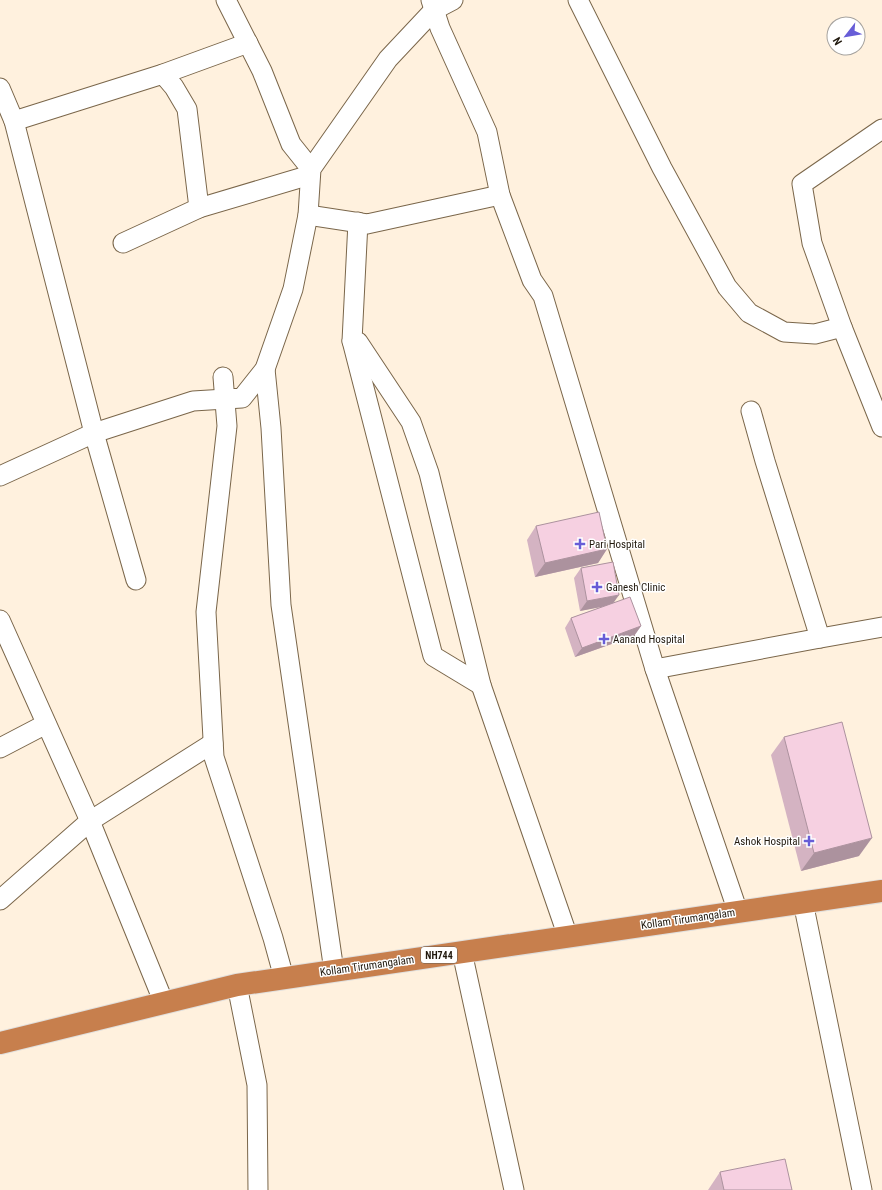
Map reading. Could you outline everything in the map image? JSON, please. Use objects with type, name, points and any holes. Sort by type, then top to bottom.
[{"type":"highway","name":"Kollam Tirumangalam","points":[[0,1043],[237,985],[882,891]]},
{"type":"street","points":[[226,0],[262,71],[291,144],[310,172]]},
{"type":"street","points":[[0,476],[94,433],[193,401],[242,398],[265,369],[293,289],[308,215],[310,172],[388,59],[433,5],[453,0]]},
{"type":"street","points":[[578,0],[662,168],[728,287],[749,314],[784,332],[815,334],[842,327]]},
{"type":"street","points":[[433,5],[440,28],[487,132],[500,195],[532,280],[544,296],[655,669],[738,912]]},
{"type":"street","points":[[14,121],[163,74],[248,43]]},
{"type":"street","points":[[163,74],[174,87],[187,109],[199,208]]},
{"type":"street","points":[[0,88],[14,121],[94,433],[136,580]]},
{"type":"street","points":[[882,129],[802,184],[812,243],[842,327],[882,427]]},
{"type":"street","points":[[123,243],[199,208],[310,172]]},
{"type":"street","points":[[308,215],[367,224],[500,195]]},
{"type":"street","points":[[358,222],[352,341],[433,656],[481,685]]},
{"type":"street","points":[[352,341],[358,342],[411,422],[429,473],[481,685],[568,937]]},
{"type":"street","points":[[265,369],[271,428],[281,605],[334,971]]},
{"type":"street","points":[[223,377],[227,426],[206,612],[214,757],[273,938],[284,978]]},
{"type":"street","points":[[751,411],[820,638]]},
{"type":"street","points":[[0,620],[90,821],[164,1003]]},
{"type":"street","points":[[655,669],[882,627]]},
{"type":"street","points":[[0,748],[46,724]]},
{"type":"street","points":[[0,900],[90,821],[213,743]]},
{"type":"street","points":[[803,902],[862,1190]]},
{"type":"street","points":[[462,952],[514,1190]]},
{"type":"street","points":[[237,985],[257,1086],[258,1190]]},
{"type":"building","points":[[599,512],[607,549],[545,563],[536,526]]},
{"type":"building","points":[[613,562],[619,595],[587,601],[581,568]]},
{"type":"building","points":[[630,597],[641,626],[582,648],[571,618]]},
{"type":"building","points":[[842,722],[872,838],[814,853],[784,737]]},
{"type":"building","points":[[785,1159],[792,1190],[724,1190],[720,1172]]},
{"type":"place","name":"Pari Hospital","points":[[580,544]]},
{"type":"place","name":"Ganesh Clinic","points":[[597,587]]},
{"type":"place","name":"Aanand Hospital","points":[[604,639]]},
{"type":"place","name":"Ashok Hospital","points":[[809,841]]}]
